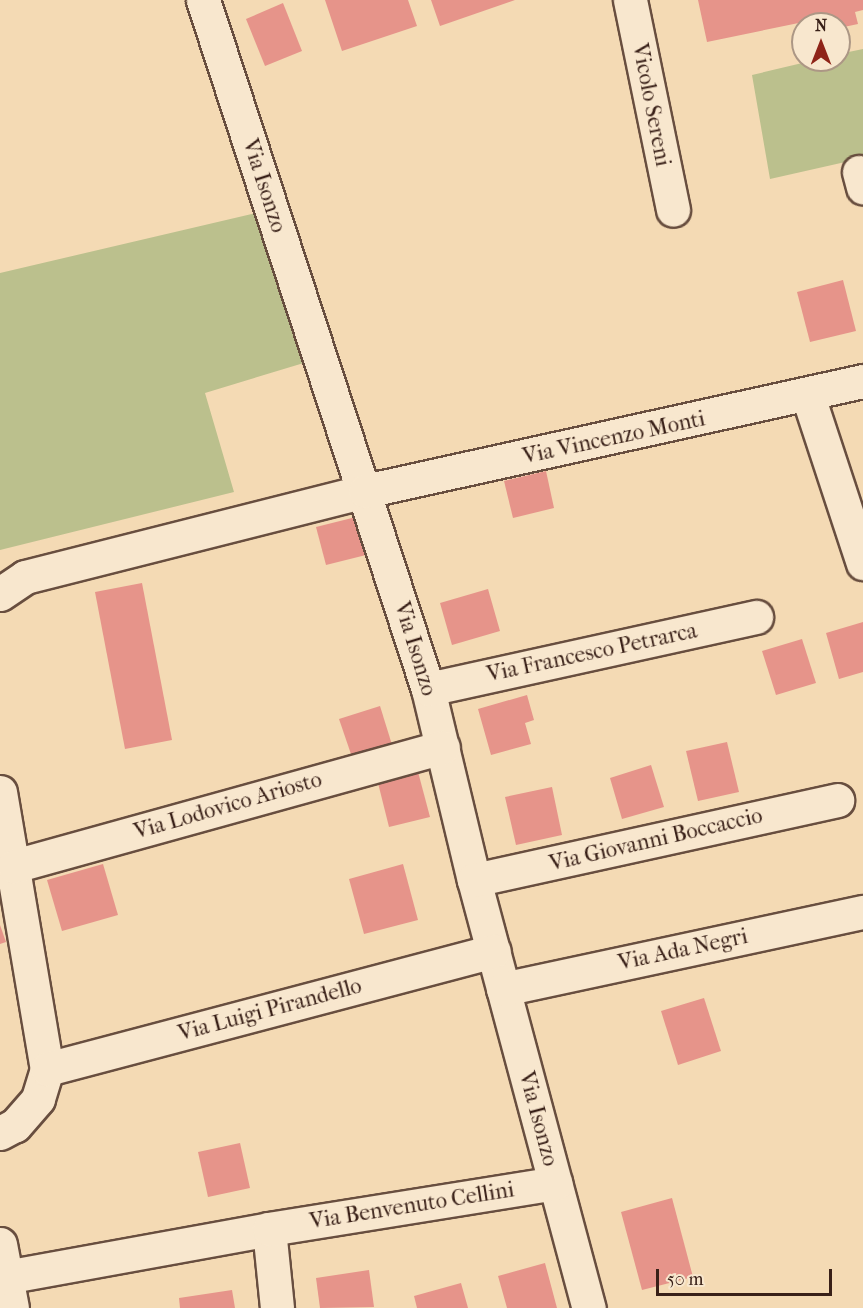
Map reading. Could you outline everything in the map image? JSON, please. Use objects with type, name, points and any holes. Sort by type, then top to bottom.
[{"type":"street","name":"Via Isonzo","points":[[203,0],[428,689],[474,880],[589,1308]]},
{"type":"street","name":"Vicolo Sereni","points":[[630,0],[673,210]]},
{"type":"street","name":"Via Vincenzo Monti","points":[[365,491],[808,396],[863,381]]},
{"type":"street","points":[[808,396],[863,563]]},
{"type":"street","points":[[0,594],[25,577],[365,491]]},
{"type":"street","name":"Via Francesco Petrarca","points":[[428,689],[756,617]]},
{"type":"street","name":"Via Lodovico Ariosto","points":[[14,866],[443,747]]},
{"type":"street","points":[[0,792],[47,1069],[38,1099],[15,1125],[0,1133]]},
{"type":"street","name":"Via Giovanni Boccaccio","points":[[474,880],[837,800]]},
{"type":"street","name":"Via Ada Negri","points":[[503,989],[863,912]]},
{"type":"street","name":"Via Luigi Pirandello","points":[[47,1069],[494,951]]},
{"type":"street","name":"Via Benvenuto Cellini","points":[[6,1288],[269,1228],[555,1183]]},
{"type":"street","points":[[269,1228],[277,1308]]},
{"type":"street","points":[[0,1244],[6,1288]]},
{"type":"green space","points":[[863,49],[863,158],[770,179],[752,75],[791,66],[791,72],[851,72],[851,52]]},
{"type":"green space","points":[[260,212],[307,362],[205,393],[234,492],[0,550],[0,273]]},
{"type":"building","points":[[325,0],[408,0],[417,26],[342,51]]},
{"type":"building","points":[[431,0],[515,0],[440,26]]},
{"type":"building","points":[[698,0],[863,0],[863,10],[855,12],[858,24],[851,25],[851,12],[791,12],[791,25],[707,42]]},
{"type":"building","points":[[283,3],[302,51],[265,66],[246,19]]},
{"type":"building","points":[[843,280],[856,331],[810,342],[797,292]]},
{"type":"building","points":[[546,471],[554,508],[513,518],[504,481]]},
{"type":"building","points":[[356,517],[366,555],[326,565],[316,527]]},
{"type":"building","points":[[142,583],[172,740],[125,749],[95,592]]},
{"type":"building","points":[[488,589],[500,631],[452,645],[440,603]]},
{"type":"building","points":[[863,622],[863,672],[839,679],[826,633]]},
{"type":"building","points":[[802,639],[816,683],[776,695],[762,651]]},
{"type":"building","points":[[527,695],[534,720],[525,723],[531,744],[491,755],[478,709]]},
{"type":"building","points":[[380,706],[393,748],[353,760],[339,719]]},
{"type":"building","points":[[727,742],[739,792],[698,801],[686,751]]},
{"type":"building","points":[[651,765],[664,807],[622,819],[610,778]]},
{"type":"building","points":[[417,768],[430,817],[389,827],[377,779]]},
{"type":"building","points":[[552,787],[562,835],[516,845],[505,797]]},
{"type":"building","points":[[103,864],[118,915],[62,931],[47,880]]},
{"type":"building","points":[[403,864],[418,920],[364,934],[349,879]]},
{"type":"building","points":[[0,925],[6,942],[0,944]]},
{"type":"building","points":[[704,998],[721,1051],[678,1065],[661,1011]]},
{"type":"building","points":[[240,1143],[250,1188],[208,1197],[198,1152]]},
{"type":"building","points":[[672,1198],[693,1277],[642,1290],[621,1212]]},
{"type":"building","points":[[545,1263],[557,1308],[507,1308],[498,1276]]},
{"type":"building","points":[[369,1270],[374,1307],[320,1308],[316,1278]]},
{"type":"building","points":[[461,1283],[468,1308],[417,1308],[414,1296]]},
{"type":"building","points":[[232,1290],[235,1308],[180,1308],[179,1298]]}]
